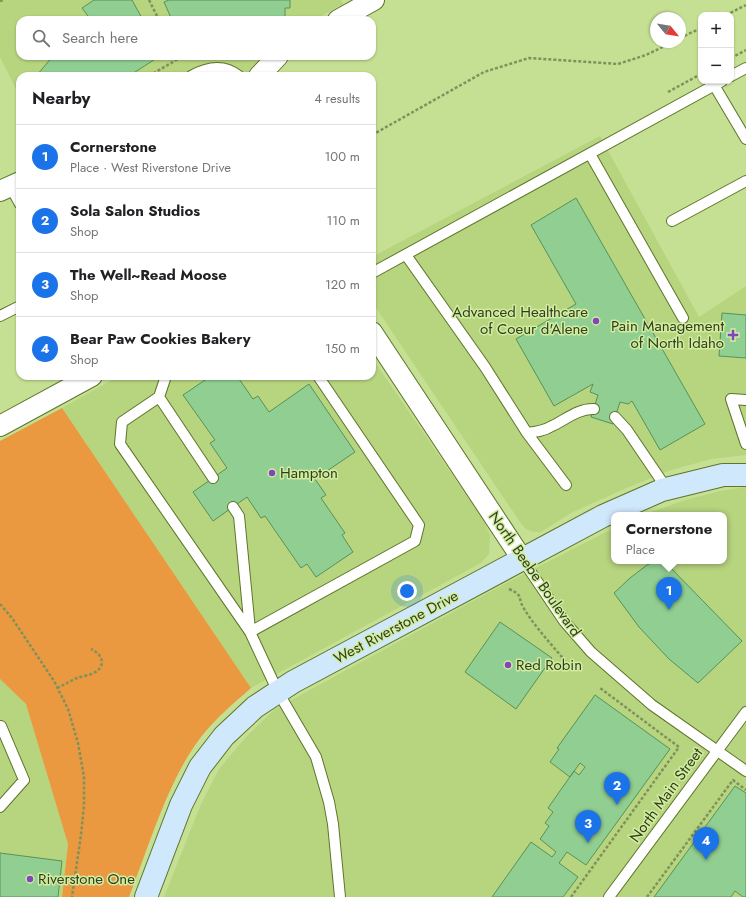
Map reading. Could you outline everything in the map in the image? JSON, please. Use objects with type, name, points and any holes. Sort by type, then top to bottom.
[{"type":"street","points":[[345,16],[374,0]]},
{"type":"street","points":[[262,72],[274,60]]},
{"type":"street","name":"North Beebe Boulevard","points":[[376,338],[522,559]]},
{"type":"street","points":[[0,426],[85,380]]},
{"type":"street","name":"West Riverstone Drive","points":[[612,512],[667,489],[723,475],[746,475]]},
{"type":"street","name":"West Riverstone Drive","points":[[146,897],[181,805],[200,767],[224,736],[255,707],[293,682],[611,513]]},
{"type":"lane","points":[[200,72],[208,68],[224,68],[234,72]]},
{"type":"lane","points":[[734,74],[746,68]]},
{"type":"lane","points":[[376,271],[716,84]]},
{"type":"lane","points":[[718,84],[746,139]]},
{"type":"lane","points":[[590,154],[683,318]]},
{"type":"lane","points":[[672,221],[746,181]]},
{"type":"lane","points":[[10,186],[16,197]]},
{"type":"lane","points":[[406,255],[485,367],[527,433],[566,485]]},
{"type":"lane","points":[[0,316],[16,308]]},
{"type":"lane","points":[[165,380],[159,397],[122,422],[120,444],[250,632],[278,692],[316,757],[329,802],[333,824],[340,897]]},
{"type":"lane","points":[[250,632],[415,542],[419,525],[321,380]]},
{"type":"lane","points":[[159,397],[213,478]]},
{"type":"lane","points":[[746,400],[732,399],[746,444]]},
{"type":"lane","points":[[527,433],[539,432],[552,427],[576,413],[594,409]]},
{"type":"lane","points":[[615,417],[627,430],[667,489]]},
{"type":"lane","points":[[233,507],[239,516],[250,632]]},
{"type":"lane","name":"North Beebe Boulevard","points":[[522,559],[564,621],[591,652],[652,705],[746,771]]},
{"type":"lane","name":"North Main Street","points":[[610,897],[746,712]]},
{"type":"lane","points":[[0,728],[1,726],[24,780],[0,807]]},
{"type":"path","points":[[149,0],[157,16]]},
{"type":"path","points":[[732,12],[746,5]]},
{"type":"path","points":[[686,35],[698,29]]},
{"type":"path","points":[[376,133],[484,72],[529,58],[618,64],[646,55],[661,48]]},
{"type":"path","points":[[734,56],[746,50]]},
{"type":"path","points":[[155,72],[173,60]]},
{"type":"path","points":[[668,92],[698,76]]},
{"type":"path","points":[[505,587],[516,592],[521,597],[522,605],[535,625],[571,668],[576,670]]},
{"type":"path","points":[[0,604],[12,618],[57,688],[68,709],[78,743],[84,777],[81,835],[72,897]]},
{"type":"path","points":[[57,688],[96,672],[100,668],[102,663],[101,657],[97,652],[91,649]]},
{"type":"path","points":[[571,897],[679,747],[600,688]]},
{"type":"path","points":[[647,897],[733,780],[746,790]]},
{"type":"shaded area","points":[[0,0],[341,0],[343,4],[321,16],[16,16],[16,60],[258,60],[248,72],[16,72],[16,89],[0,57]]},
{"type":"shaded area","points":[[600,136],[699,317],[746,286],[746,455],[711,459],[668,471],[571,513],[541,532],[533,532],[526,529],[376,308],[376,255]]},
{"type":"shaded area","points":[[376,364],[484,521],[490,535],[489,554],[481,563],[251,688],[62,408],[112,380],[376,380]]},
{"type":"shaded area","points":[[62,408],[251,688],[213,723],[189,754],[160,814],[129,897],[62,897],[68,844],[26,704],[0,679],[0,441]]},
{"type":"shaded area","points":[[746,487],[746,897],[164,897],[201,804],[219,769],[246,737],[275,709],[497,588],[611,530],[611,564],[727,564],[727,512],[651,512],[682,501],[720,491]]},
{"type":"shaded area","points":[[0,679],[26,704],[68,844],[62,897],[0,897]]},
{"type":"building","points":[[94,0],[132,0],[141,16],[88,16],[82,8]]},
{"type":"building","points":[[169,0],[290,0],[290,8],[285,8],[285,16],[170,16],[164,2]]},
{"type":"building","points":[[50,60],[154,60],[135,72],[40,72]]},
{"type":"building","name":"Advanced Healthcare of Coeur d'Alene","points":[[576,198],[705,424],[660,450],[632,401],[628,404],[620,402],[613,424],[591,417],[598,395],[590,392],[593,384],[554,406],[516,339],[576,304],[531,225]]},
{"type":"building","name":"Pain Management of North Idaho","points":[[722,313],[746,315],[746,358],[719,356]]},
{"type":"building","name":"Hampton","points":[[205,380],[240,380],[253,399],[258,396],[269,412],[309,384],[355,452],[315,479],[326,495],[321,498],[345,533],[342,535],[353,552],[316,577],[307,564],[301,568],[265,516],[261,518],[247,497],[213,521],[193,492],[227,468],[210,443],[215,440],[183,395]]},
{"type":"building","points":[[667,564],[742,641],[698,683],[669,659],[639,627],[614,593],[647,565]]},
{"type":"building","name":"Red Robin","points":[[500,622],[552,658],[516,709],[465,672]]},
{"type":"building","points":[[595,695],[670,749],[586,865],[567,852],[559,863],[578,877],[563,897],[492,897],[531,842],[552,857],[556,852],[540,839],[549,826],[545,823],[553,812],[548,808],[570,777],[550,762],[559,749],[557,748]],"holes":[[[580,763],[585,767],[579,775],[574,771]]]},
{"type":"building","points":[[735,786],[746,793],[746,897],[743,897],[735,891],[731,897],[654,897]]},
{"type":"building","name":"Riverstone One","points":[[0,853],[62,861],[58,897],[0,897]]},
{"type":"place","name":"Advanced Healthcare of Coeur d'Alene","points":[[596,321]]},
{"type":"place","name":"Pain Management of North Idaho","points":[[733,335]]},
{"type":"place","name":"Hampton","points":[[272,473]]},
{"type":"place","name":"Cornerstone","points":[[669,610]]},
{"type":"place","name":"Red Robin","points":[[508,665]]},
{"type":"place","name":"Sola Salon Studios","points":[[617,805]]},
{"type":"place","name":"The Well~Read Moose","points":[[588,843]]},
{"type":"place","name":"Bear Paw Cookies Bakery","points":[[706,860]]},
{"type":"place","name":"Riverstone One","points":[[30,879]]}]
